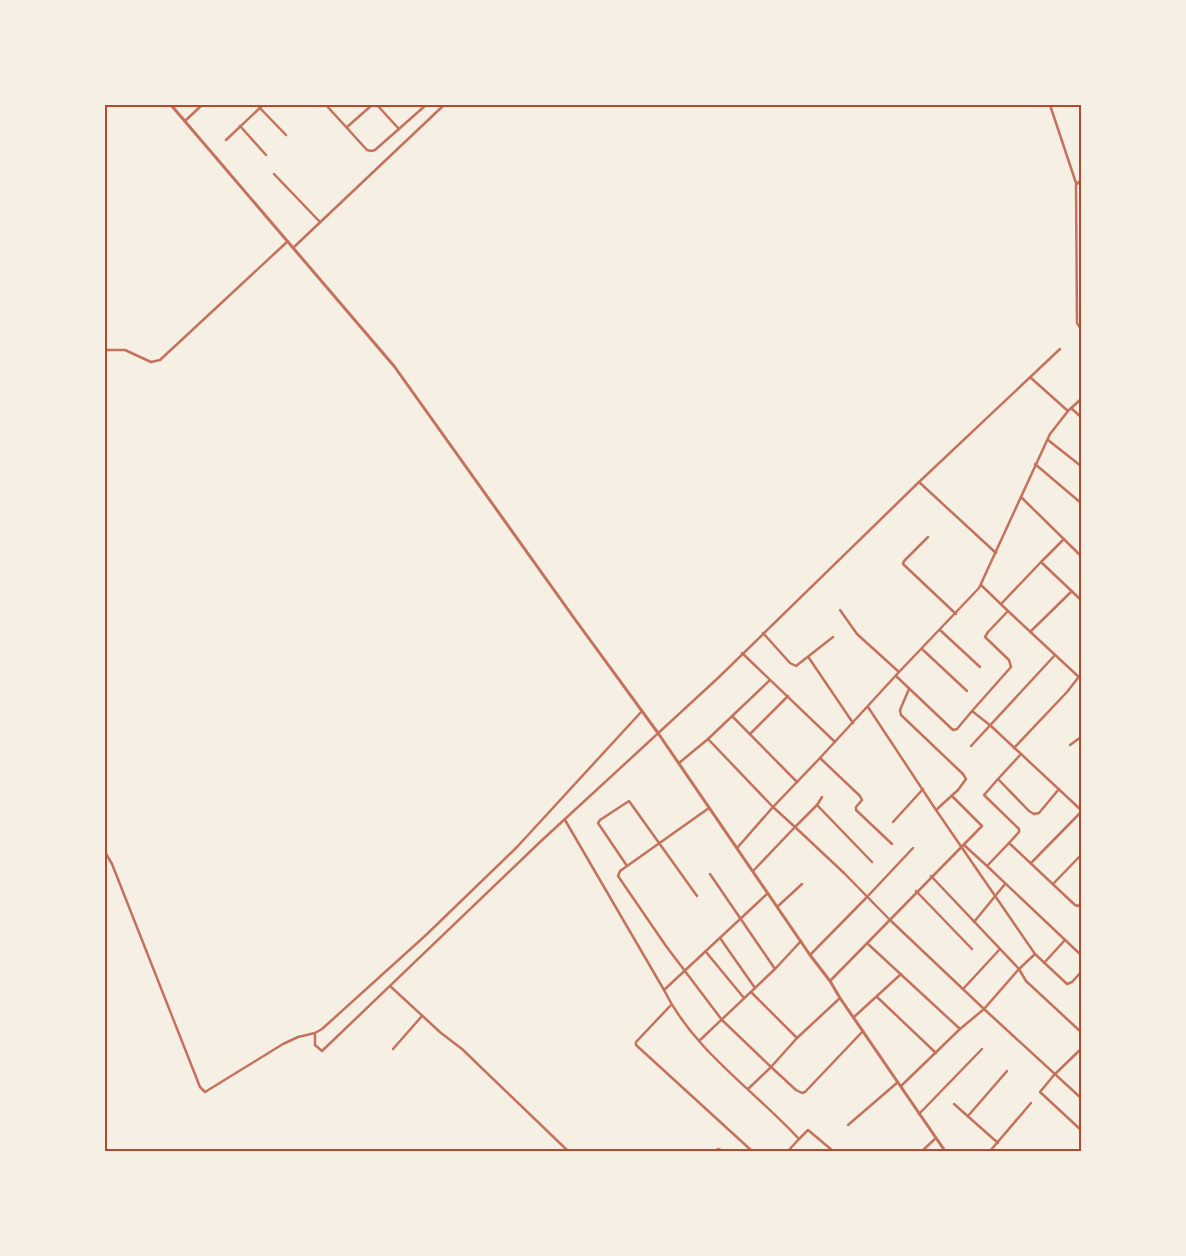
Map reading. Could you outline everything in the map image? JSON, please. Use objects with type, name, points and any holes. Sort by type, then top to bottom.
[{"type":"street","points":[[171,105],[394,366],[658,733],[945,1151]]},
{"type":"street","points":[[185,121],[202,105]]},
{"type":"street","points":[[326,105],[370,152],[375,150],[426,105]]},
{"type":"street","points":[[347,128],[372,105]]},
{"type":"street","points":[[377,105],[398,129]]},
{"type":"street","points":[[294,248],[444,105]]},
{"type":"street","points":[[1050,105],[1077,184],[1077,323],[1081,329]]},
{"type":"street","points":[[226,140],[260,106],[286,135]]},
{"type":"street","points":[[240,126],[266,155]]},
{"type":"street","points":[[274,174],[320,222]]},
{"type":"street","points":[[1077,184],[1081,180]]},
{"type":"street","points":[[1077,184],[1081,188]]},
{"type":"street","points":[[105,350],[125,350],[151,362],[160,360],[288,241]]},
{"type":"street","points":[[1076,282],[1081,287]]},
{"type":"street","points":[[316,1033],[316,1045],[322,1051],[1060,349]]},
{"type":"street","points":[[1031,378],[1068,411]]},
{"type":"street","points":[[737,848],[772,806],[820,758],[982,585],[1035,464],[1048,440],[1068,411],[1081,398]]},
{"type":"street","points":[[1071,408],[1081,418]]},
{"type":"street","points":[[1048,440],[1081,466]]},
{"type":"street","points":[[1035,464],[1081,503]]},
{"type":"street","points":[[919,482],[996,553]]},
{"type":"street","points":[[1021,496],[1081,556]]},
{"type":"street","points":[[928,537],[903,564],[956,614]]},
{"type":"street","points":[[1001,604],[1064,539]]},
{"type":"street","points":[[1041,562],[1081,600]]},
{"type":"street","points":[[982,585],[1054,655],[1080,677],[1014,748]]},
{"type":"street","points":[[1030,632],[1072,591]]},
{"type":"street","points":[[840,610],[857,634],[899,672]]},
{"type":"street","points":[[896,676],[953,730],[957,729],[1010,667],[1009,660],[985,638],[988,632],[1008,611]]},
{"type":"street","points":[[940,630],[980,667]]},
{"type":"street","points":[[763,633],[793,666],[798,666],[833,637]]},
{"type":"street","points":[[922,649],[967,691]]},
{"type":"street","points":[[742,653],[835,742]]},
{"type":"street","points":[[971,746],[1054,655]]},
{"type":"street","points":[[808,657],[853,723]]},
{"type":"street","points":[[679,763],[708,739],[770,680]]},
{"type":"street","points":[[909,689],[900,710],[901,715],[965,776],[965,782],[936,810]]},
{"type":"street","points":[[750,734],[788,696]]},
{"type":"street","points":[[868,707],[1035,954],[1067,984],[1072,982],[1081,972]]},
{"type":"street","points":[[105,852],[112,864],[200,1087],[204,1092],[211,1090],[283,1044],[302,1035],[316,1033],[322,1029],[426,935],[510,854],[642,711]]},
{"type":"street","points":[[972,711],[1081,811],[1030,863]]},
{"type":"street","points":[[732,716],[797,782]]},
{"type":"street","points":[[1070,745],[1081,737]]},
{"type":"street","points":[[708,739],[772,806],[890,920],[1054,1075],[1081,1098]]},
{"type":"street","points":[[987,866],[1020,832],[984,795],[1021,754]]},
{"type":"street","points":[[820,758],[860,796],[862,800],[856,807],[856,810],[892,844]]},
{"type":"street","points":[[998,779],[1034,814],[1039,813],[1059,789]]},
{"type":"street","points":[[893,822],[923,790]]},
{"type":"street","points":[[830,981],[868,944],[916,891],[982,826],[952,796]]},
{"type":"street","points":[[752,871],[822,797]]},
{"type":"street","points":[[627,866],[598,823],[614,810],[630,801],[697,896]]},
{"type":"street","points":[[816,805],[872,862]]},
{"type":"street","points":[[709,808],[627,866],[618,873],[618,876],[722,1020],[796,1090],[802,1093],[805,1092],[863,1031]]},
{"type":"street","points":[[565,819],[671,1004],[699,1040],[799,1139]]},
{"type":"street","points":[[1009,844],[1074,905],[1078,906],[1081,903]]},
{"type":"street","points":[[963,846],[987,866],[1081,955]]},
{"type":"street","points":[[810,955],[913,848]]},
{"type":"street","points":[[1052,885],[1081,854]]},
{"type":"street","points":[[710,874],[775,969]]},
{"type":"street","points":[[931,876],[1019,969],[1026,981],[1081,1032]]},
{"type":"street","points":[[777,907],[802,884]]},
{"type":"street","points":[[974,922],[1006,884]]},
{"type":"street","points":[[916,891],[972,949]]},
{"type":"street","points":[[664,990],[768,893]]},
{"type":"street","points":[[720,938],[755,988]]},
{"type":"street","points":[[1044,963],[1065,940]]},
{"type":"street","points":[[699,1040],[775,969],[801,941]]},
{"type":"street","points":[[868,944],[960,1029]]},
{"type":"street","points":[[963,990],[1000,949]]},
{"type":"street","points":[[706,952],[744,998]]},
{"type":"street","points":[[901,1086],[960,1029],[984,1009],[1019,969],[1035,954]]},
{"type":"street","points":[[854,1017],[901,974]]},
{"type":"street","points":[[390,986],[465,1052],[568,1151]]},
{"type":"street","points":[[751,992],[797,1038]]},
{"type":"street","points":[[877,997],[936,1053]]},
{"type":"street","points":[[748,1089],[797,1038],[840,998]]},
{"type":"street","points":[[671,1004],[636,1042],[636,1045],[752,1151]]},
{"type":"street","points":[[392,1049],[422,1016]]},
{"type":"street","points":[[919,1114],[982,1049]]},
{"type":"street","points":[[1081,1049],[1054,1075],[1040,1092],[1081,1130]]},
{"type":"street","points":[[968,1116],[1007,1071]]},
{"type":"street","points":[[848,1125],[898,1082]]},
{"type":"street","points":[[990,1151],[1031,1103]]},
{"type":"street","points":[[954,1104],[998,1143]]},
{"type":"street","points":[[790,1150],[808,1130],[833,1151]]},
{"type":"street","points":[[922,1151],[936,1138]]},
{"type":"street","points":[[715,1151],[718,1149],[723,1151]]}]
